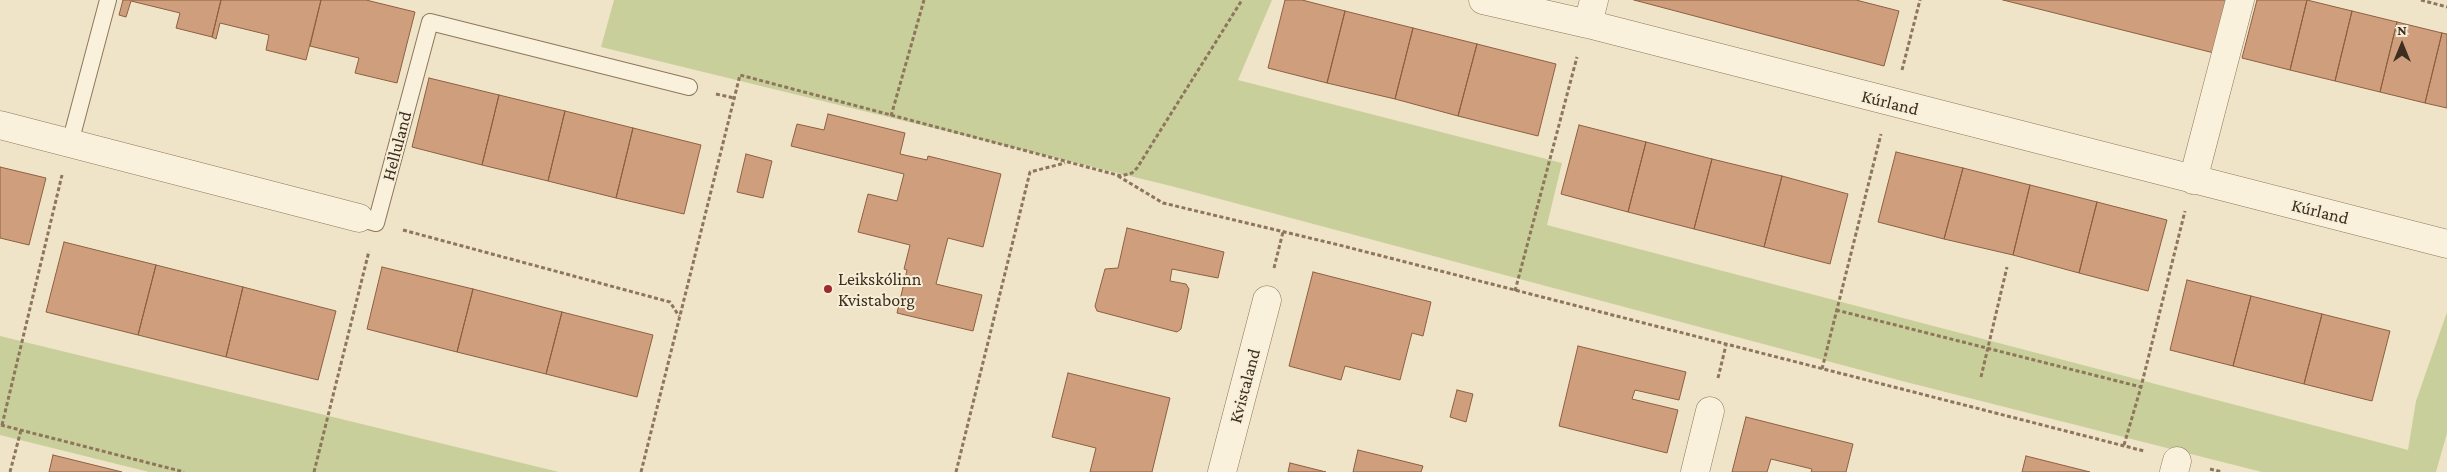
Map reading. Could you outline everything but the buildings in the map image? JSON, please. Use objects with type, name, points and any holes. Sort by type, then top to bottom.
[{"type":"street","name":"Kúrland","points":[[1483,0],[1591,12],[2193,180],[2447,244]]},
{"type":"street","points":[[2193,180],[2240,0]]},
{"type":"street","points":[[0,125],[367,220]]},
{"type":"street","name":"Kvistaland","points":[[1222,472],[1267,300]]},
{"type":"street","points":[[1694,472],[1710,411]]},
{"type":"lane","points":[[70,143],[108,0]]},
{"type":"lane","name":"Helluland","points":[[367,220],[430,22],[689,87]]},
{"type":"path","points":[[891,116],[924,0]]},
{"type":"path","points":[[1118,176],[1132,173],[1137,168],[1242,0]]},
{"type":"path","points":[[1900,77],[1920,0]]},
{"type":"path","points":[[2421,0],[2447,7]]},
{"type":"path","points":[[1515,291],[1570,79],[1591,12]]},
{"type":"path","points":[[640,472],[740,76],[1118,176],[1163,203],[2124,445],[2175,466],[2222,472]]},
{"type":"path","points":[[1822,370],[1883,128]]},
{"type":"path","points":[[70,143],[1,425],[184,472]]},
{"type":"path","points":[[956,472],[1030,172],[1067,162]]},
{"type":"path","points":[[2124,445],[2141,387],[2193,180]]},
{"type":"path","points":[[314,472],[367,220],[670,302],[679,316]]},
{"type":"path","points":[[1981,377],[2007,267]]},
{"type":"path","points":[[1836,310],[1987,350],[2141,387]]},
{"type":"path","points":[[10,472],[21,430]]},
{"type":"green space","points":[[614,0],[1272,0],[1238,80],[1562,163],[1547,225],[2408,450],[2416,401],[2447,312],[2447,433],[2436,472],[2262,472],[1902,381],[1171,186],[601,47]]},
{"type":"green space","points":[[0,336],[559,472],[149,472],[0,435]]},
{"type":"place","name":"Leikskólinn Kvistaborg","points":[[828,289]]}]
